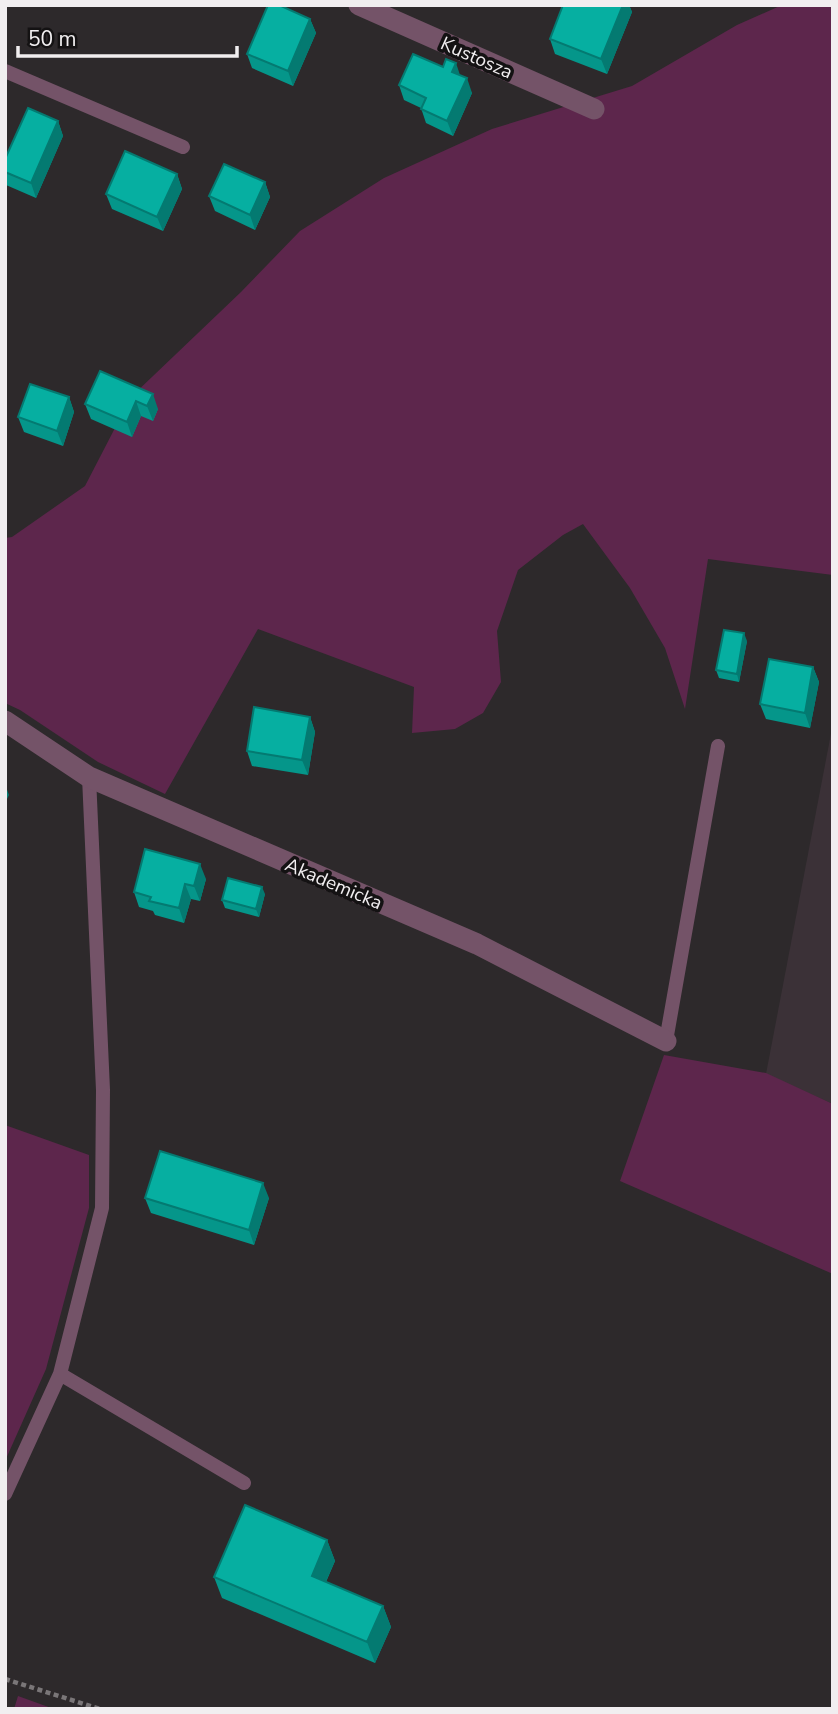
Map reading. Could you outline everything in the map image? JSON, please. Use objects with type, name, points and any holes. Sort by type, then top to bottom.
[{"type":"street","name":"Kustosza","points":[[359,5],[594,109]]},
{"type":"street","name":"Akademicka","points":[[5,721],[89,777],[477,944],[666,1041]]},
{"type":"lane","points":[[5,71],[183,147]]},
{"type":"lane","points":[[666,1041],[718,746]]},
{"type":"lane","points":[[5,1494],[60,1374],[102,1208],[103,1090],[89,777]]},
{"type":"lane","points":[[60,1374],[244,1483]]},
{"type":"path","points":[[5,1679],[100,1709]]},
{"type":"shaded area","points":[[782,5],[833,5],[833,575],[708,559],[685,709],[665,648],[630,588],[583,524],[563,535],[518,570],[497,631],[501,682],[483,713],[455,729],[412,733],[414,687],[258,629],[165,794],[98,762],[20,710],[5,703],[5,538],[12,537],[85,486],[131,397],[241,292],[300,231],[384,178],[492,129],[632,86],[737,25]]},
{"type":"shaded area","points":[[833,723],[833,1104],[766,1074]]},
{"type":"shaded area","points":[[664,1055],[766,1073],[833,1104],[833,1274],[620,1181]]},
{"type":"shaded area","points":[[5,1125],[89,1155],[89,1208],[46,1369],[5,1461]]},
{"type":"shaded area","points":[[18,1696],[54,1709],[14,1709]]},
{"type":"building","points":[[268,5],[279,5],[310,19],[288,71],[247,54]]},
{"type":"building","points":[[563,5],[623,5],[601,59],[550,39]]},
{"type":"building","points":[[413,54],[443,67],[446,59],[456,63],[452,72],[467,78],[447,121],[421,109],[426,98],[399,85]]},
{"type":"building","points":[[28,108],[58,121],[31,183],[5,172],[5,159]]},
{"type":"building","points":[[125,151],[177,174],[157,217],[106,194]]},
{"type":"building","points":[[224,164],[265,182],[250,215],[209,196]]},
{"type":"building","points":[[100,371],[153,394],[147,406],[136,401],[127,422],[85,404]]},
{"type":"building","points":[[30,384],[69,397],[57,431],[18,417]]},
{"type":"building","points":[[724,630],[744,633],[737,674],[716,670]]},
{"type":"building","points":[[769,659],[813,667],[805,713],[760,704]]},
{"type":"building","points":[[254,707],[310,717],[302,760],[247,751]]},
{"type":"building","points":[[145,849],[200,864],[194,886],[185,884],[179,908],[149,901],[151,897],[134,892]]},
{"type":"building","points":[[228,878],[262,887],[256,909],[222,900]]},
{"type":"building","points":[[160,1151],[263,1183],[249,1230],[145,1198]]},
{"type":"building","points":[[245,1505],[327,1540],[312,1576],[383,1606],[367,1642],[214,1577]]}]
